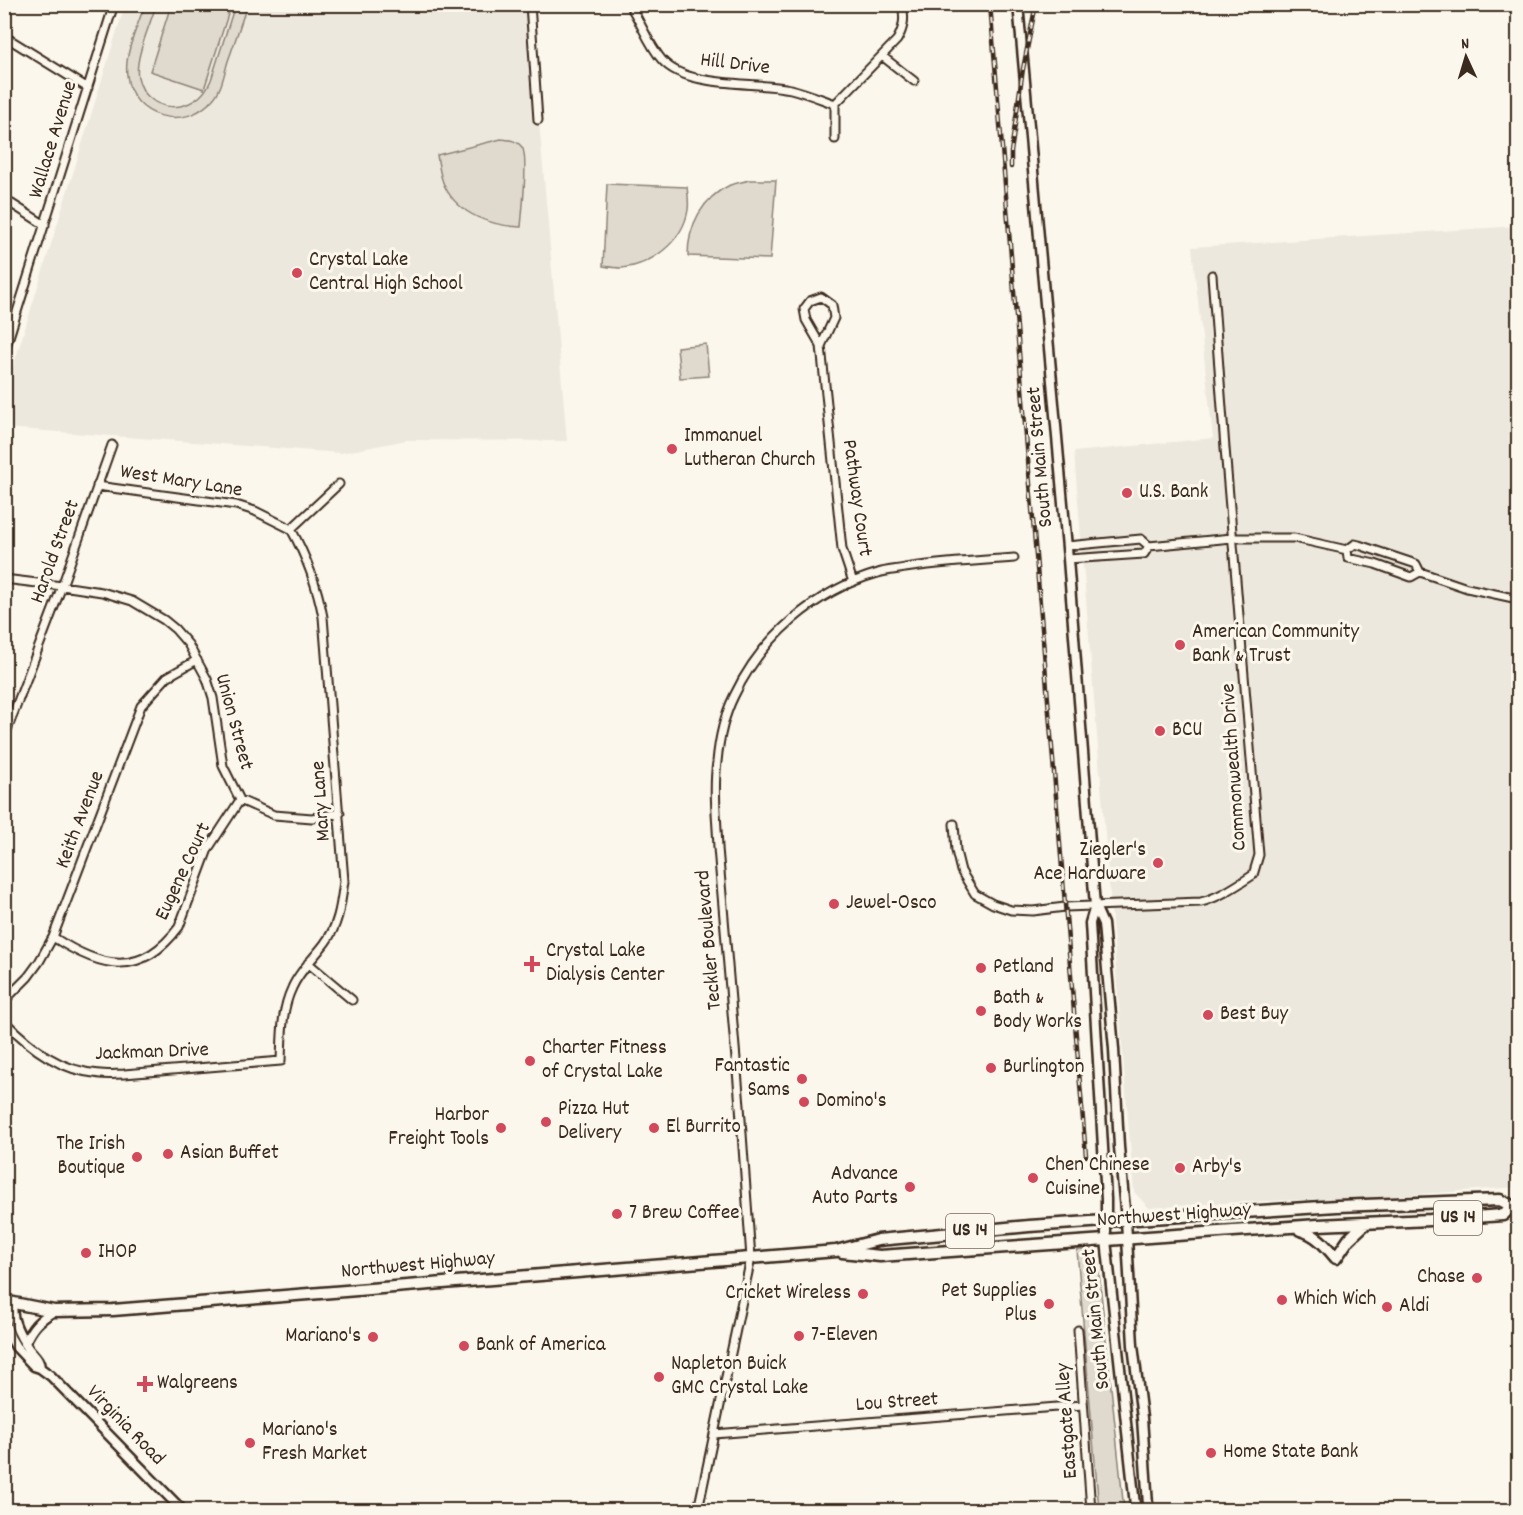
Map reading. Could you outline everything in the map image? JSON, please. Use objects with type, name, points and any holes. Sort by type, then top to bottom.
[{"type":"main road","name":"Northwest Highway","points":[[9,1303],[54,1311],[113,1310],[836,1251],[878,1240],[1029,1226],[1337,1206],[1500,1200],[1515,1206]]},
{"type":"main road","name":"Northwest Highway","points":[[836,1251],[880,1256],[1289,1227],[1503,1215],[1515,1206]]},
{"type":"main road","points":[[1289,1227],[1309,1232],[1319,1239],[1336,1258],[1349,1239],[1365,1224]]},
{"type":"street","name":"Wallace Avenue","points":[[4,353],[114,4]]},
{"type":"street","points":[[530,4],[538,120]]},
{"type":"street","name":"Hill Drive","points":[[629,4],[663,62],[683,75],[700,79],[767,85],[793,90],[835,104]]},
{"type":"street","points":[[835,140],[835,104],[897,40],[902,32],[904,14],[902,4]]},
{"type":"street","name":"South Main Street","points":[[1018,4],[1067,546],[1095,906],[1103,924],[1114,1049],[1119,1147],[1148,1504],[1145,1510]]},
{"type":"street","points":[[4,36],[88,88]]},
{"type":"street","points":[[882,56],[914,81]]},
{"type":"street","points":[[4,199],[45,225]]},
{"type":"street","name":"Commonwealth Drive","points":[[954,824],[956,851],[962,870],[975,894],[993,904],[1011,910],[1033,911],[1065,907],[1201,902],[1222,894],[1253,875],[1259,855],[1212,275]]},
{"type":"street","name":"Pathway Court","points":[[821,346],[834,318],[832,305],[821,297],[810,301],[804,309],[806,320],[821,346],[842,549],[853,582]]},
{"type":"street","points":[[4,325],[12,330]]},
{"type":"street","name":"Harold Street","points":[[4,738],[62,586],[112,445]]},
{"type":"street","points":[[291,529],[339,484]]},
{"type":"street","name":"West Mary Lane","points":[[98,486],[236,505],[255,511],[291,529]]},
{"type":"street","name":"Mary Lane","points":[[281,1061],[285,1004],[292,986],[327,942],[338,918],[344,882],[323,617],[312,574],[291,529]]},
{"type":"street","points":[[1067,546],[1141,539],[1149,546],[1232,538],[1294,538],[1347,550],[1355,544],[1416,564],[1420,573]]},
{"type":"street","points":[[1068,559],[1144,554],[1149,546]]},
{"type":"street","points":[[1347,550],[1348,558],[1375,564],[1411,577],[1420,573],[1467,588],[1518,599]]},
{"type":"street","name":"Teckler Boulevard","points":[[698,1510],[751,1258],[718,848],[716,763],[722,730],[733,697],[749,669],[789,621],[816,602],[853,582],[879,573],[929,564],[1014,558]]},
{"type":"street","name":"Union Street","points":[[4,579],[102,592],[132,601],[164,620],[188,644],[207,679],[213,698],[223,766],[240,800],[274,815],[312,818],[339,813]]},
{"type":"street","name":"Keith Avenue","points":[[4,1001],[28,977],[53,937],[141,705],[167,677],[197,660]]},
{"type":"street","name":"Eugene Court","points":[[53,937],[87,956],[112,963],[135,962],[158,951],[179,927],[208,849],[240,800]]},
{"type":"street","name":"South Main Street","points":[[1095,906],[1090,923],[1106,1199],[1106,1240],[1134,1505],[1140,1510]]},
{"type":"street","points":[[308,963],[352,1000]]},
{"type":"street","name":"Jackman Drive","points":[[4,1021],[42,1055],[79,1071],[124,1074],[281,1061]]},
{"type":"street","name":"Virginia Road","points":[[9,1303],[25,1343],[40,1362],[40,1368]]},
{"type":"street","points":[[25,1343],[36,1323],[54,1311]]},
{"type":"street","name":"Virginia Road","points":[[4,1319],[16,1347],[34,1366],[51,1376],[182,1510]]},
{"type":"street","name":"Eastgate Alley","points":[[1077,1330],[1091,1510]]},
{"type":"street","name":"Lou Street","points":[[714,1434],[1083,1406]]},
{"type":"shaded area","points":[[145,4],[156,5],[138,61],[138,77],[143,90],[151,99],[161,105],[172,107],[195,100],[204,92],[211,80],[235,5],[247,5],[219,91],[202,109],[175,118],[161,116],[149,111],[138,102],[131,90],[127,75],[128,58]]},
{"type":"shaded area","name":"Crystal Lake Central High School","points":[[125,5],[527,5],[567,441],[407,440],[341,453],[5,428],[5,393]]},
{"type":"shaded area","points":[[171,5],[231,5],[204,89],[150,71]]},
{"type":"shaded area","points":[[501,139],[518,143],[524,152],[525,173],[521,227],[488,221],[468,212],[451,197],[441,176],[437,155]]},
{"type":"shaded area","points":[[749,180],[776,180],[770,259],[688,256],[694,224],[704,205],[730,185]]},
{"type":"shaded area","points":[[607,184],[687,187],[688,210],[680,232],[655,257],[622,268],[603,266]]},
{"type":"shaded area","points":[[1518,226],[1518,1187],[1365,1198],[1239,1202],[1149,1208],[1134,1192],[1074,452],[1213,438],[1192,247]]},
{"type":"shaded area","points":[[706,344],[709,376],[680,378],[677,347]]},
{"type":"shaded area","points":[[1077,1250],[1091,1250],[1097,1255],[1124,1510],[1099,1510]]},
{"type":"railway","points":[[990,4],[1086,1156]]},
{"type":"railway","points":[[1011,167],[1011,152],[1023,69],[1036,4]]},
{"type":"place","name":"Crystal Lake Central High School","points":[[297,273]]},
{"type":"place","name":"Immanuel Lutheran Church","points":[[672,449]]},
{"type":"place","name":"U.S. Bank","points":[[1127,493]]},
{"type":"place","name":"American Community Bank & Trust","points":[[1180,645]]},
{"type":"place","name":"BCU","points":[[1160,731]]},
{"type":"place","name":"Ziegler's Ace Hardware","points":[[1158,863]]},
{"type":"place","name":"Jewel-Osco","points":[[834,904]]},
{"type":"place","name":"Crystal Lake Dialysis Center","points":[[532,964]]},
{"type":"place","name":"Petland","points":[[981,968]]},
{"type":"place","name":"Bath & Body Works","points":[[981,1011]]},
{"type":"place","name":"Best Buy","points":[[1208,1015]]},
{"type":"place","name":"Charter Fitness of Crystal Lake","points":[[530,1061]]},
{"type":"place","name":"Burlington","points":[[991,1068]]},
{"type":"place","name":"Fantastic Sams","points":[[802,1079]]},
{"type":"place","name":"Domino's","points":[[804,1102]]},
{"type":"place","name":"Pizza Hut Delivery","points":[[546,1122]]},
{"type":"place","name":"Harbor Freight Tools","points":[[501,1128]]},
{"type":"place","name":"El Burrito","points":[[654,1128]]},
{"type":"place","name":"Asian Buffet","points":[[168,1154]]},
{"type":"place","name":"The Irish Boutique","points":[[137,1157]]},
{"type":"place","name":"Arby's","points":[[1180,1168]]},
{"type":"place","name":"Chen Chinese Cuisine","points":[[1033,1178]]},
{"type":"place","name":"Advance Auto Parts","points":[[910,1187]]},
{"type":"place","name":"7 Brew Coffee","points":[[617,1214]]},
{"type":"place","name":"IHOP","points":[[86,1253]]},
{"type":"place","name":"Chase","points":[[1477,1278]]},
{"type":"place","name":"Cricket Wireless","points":[[863,1294]]},
{"type":"place","name":"Which Wich","points":[[1282,1300]]},
{"type":"place","name":"Pet Supplies Plus","points":[[1049,1304]]},
{"type":"place","name":"Aldi","points":[[1387,1307]]},
{"type":"place","name":"7-Eleven","points":[[799,1336]]},
{"type":"place","name":"Mariano's","points":[[373,1337]]},
{"type":"place","name":"Bank of America","points":[[464,1346]]},
{"type":"place","name":"Napleton Buick GMC Crystal Lake","points":[[659,1377]]},
{"type":"place","name":"Walgreens","points":[[145,1384]]},
{"type":"place","name":"Mariano's Fresh Market","points":[[250,1443]]},
{"type":"place","name":"Home State Bank","points":[[1211,1453]]}]
